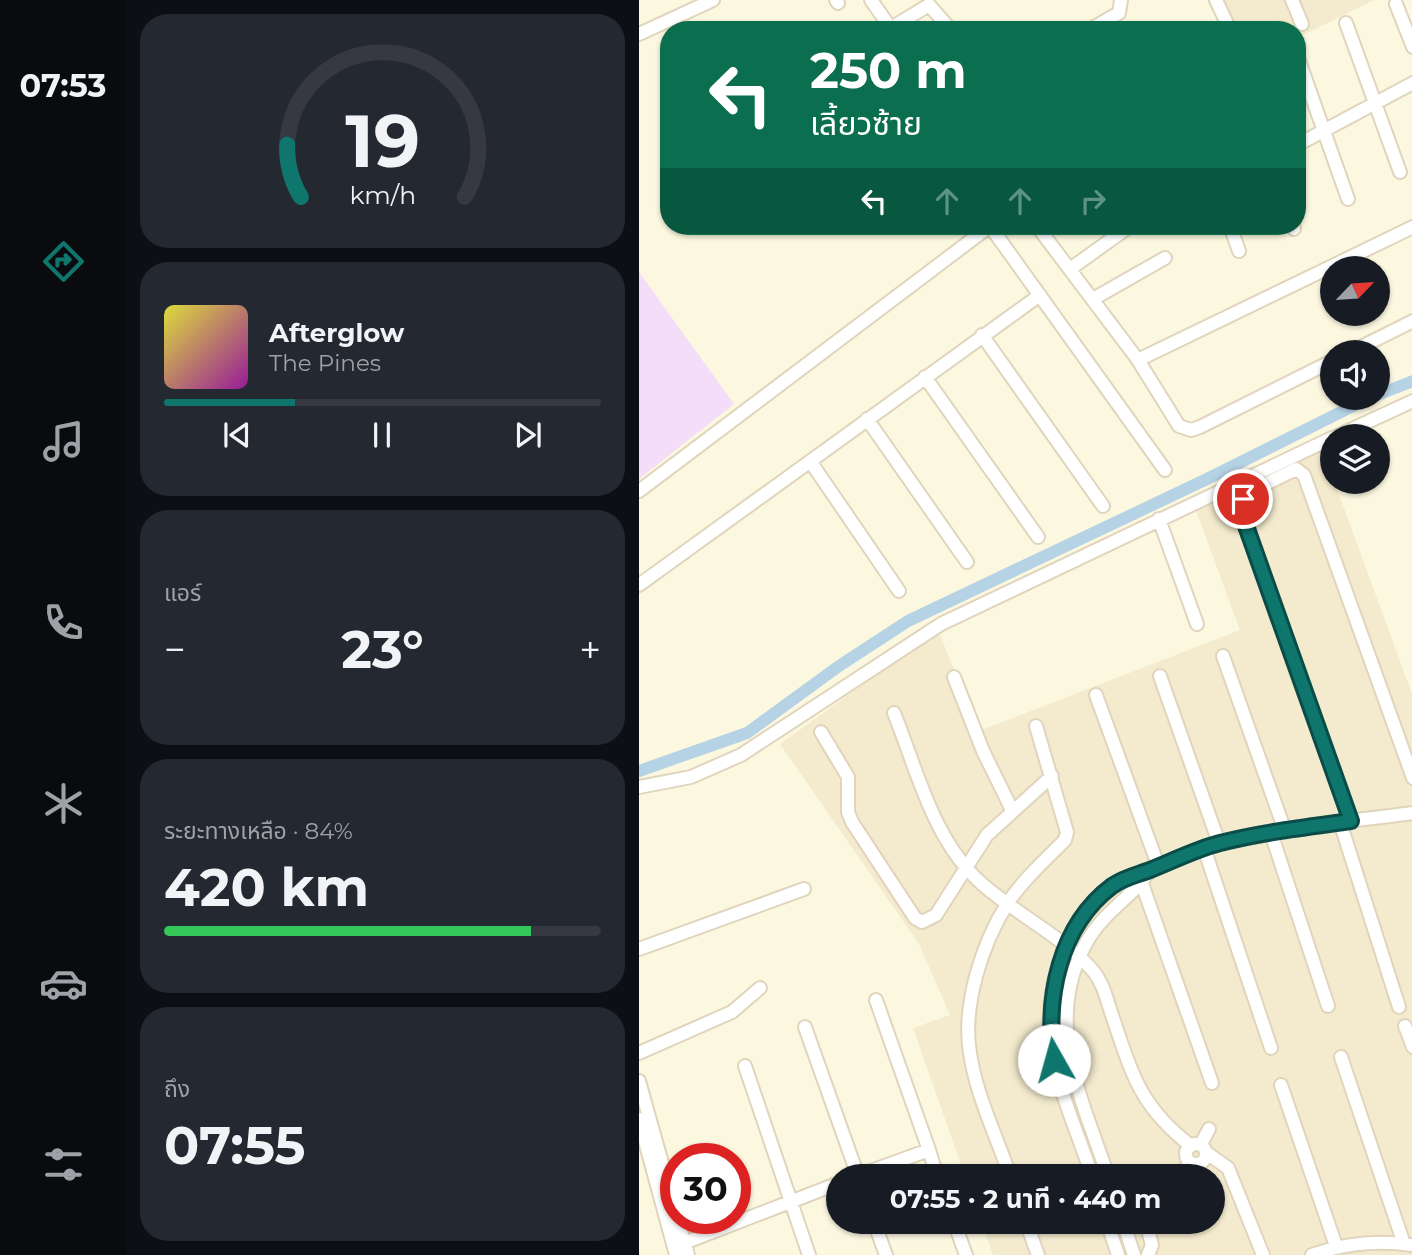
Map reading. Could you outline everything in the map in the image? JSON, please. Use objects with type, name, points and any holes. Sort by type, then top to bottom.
[{"type":"street","points":[[667,21],[713,0]]},
{"type":"street","points":[[871,0],[886,21]]},
{"type":"street","points":[[1105,21],[1119,13],[1121,0]]},
{"type":"street","points":[[1216,0],[1226,21]]},
{"type":"street","points":[[1292,0],[1301,21]]},
{"type":"street","points":[[904,21],[933,2],[945,21]]},
{"type":"street","points":[[1396,4],[1412,47]]},
{"type":"street","points":[[1346,23],[1400,172]]},
{"type":"street","points":[[639,34],[660,24]]},
{"type":"street","points":[[1306,81],[1348,199]]},
{"type":"street","points":[[1306,140],[1412,83]]},
{"type":"street","points":[[1138,360],[1412,227]]},
{"type":"street","points":[[639,491],[978,235]]},
{"type":"street","points":[[997,235],[1165,470]]},
{"type":"street","points":[[1044,235],[1138,360],[1179,426],[1191,429],[1320,367]]},
{"type":"street","points":[[1106,235],[1108,239]]},
{"type":"street","points":[[1070,269],[1115,235]]},
{"type":"street","points":[[1233,235],[1239,251]]},
{"type":"street","points":[[1093,299],[1165,258]]},
{"type":"street","points":[[639,585],[981,335],[1040,295]]},
{"type":"street","points":[[1375,340],[1412,321]]},
{"type":"street","points":[[981,335],[1103,506]]},
{"type":"street","points":[[925,377],[1038,537]]},
{"type":"street","points":[[1363,424],[1412,401]]},
{"type":"street","points":[[867,419],[967,562]]},
{"type":"street","points":[[639,787],[691,777],[741,755],[941,624],[1320,444]]},
{"type":"street","points":[[810,460],[899,591]]},
{"type":"street","points":[[1399,1007],[1346,822],[1240,505],[1247,493],[1296,469],[1304,475],[1412,778]]},
{"type":"street","points":[[1159,519],[1197,624]]},
{"type":"street","points":[[1223,656],[1285,831]]},
{"type":"street","points":[[1160,676],[1219,843]]},
{"type":"street","points":[[954,677],[983,751],[1012,810]]},
{"type":"street","points":[[1096,695],[1212,1083]]},
{"type":"street","points":[[894,713],[932,811],[965,866],[1007,904],[1079,957],[1101,985],[1144,1100],[1160,1120],[1216,1157],[1232,1176],[1263,1255]]},
{"type":"street","points":[[1007,1164],[977,1080],[970,1054],[968,1024],[982,961],[1007,904],[1065,840],[1066,820],[1036,726]]},
{"type":"street","points":[[822,732],[848,777],[848,811],[852,822],[915,918],[922,922],[936,915],[982,841],[1012,810],[1053,776]]},
{"type":"street","points":[[1089,1164],[1054,1060],[1050,1032],[1051,999],[1066,948],[1092,905],[1110,887],[1219,843],[1271,832],[1411,817]]},
{"type":"street","points":[[1271,832],[1328,1006]]},
{"type":"street","points":[[1204,848],[1271,1048]]},
{"type":"street","points":[[1103,1164],[1066,1045],[1067,1000],[1079,957],[1106,915],[1147,872]]},
{"type":"street","points":[[639,949],[804,889]]},
{"type":"street","points":[[639,1054],[732,1012],[760,988]]},
{"type":"street","points":[[876,1000],[933,1164]]},
{"type":"street","points":[[1405,1026],[1412,1048]]},
{"type":"street","points":[[805,1027],[854,1164]]},
{"type":"street","points":[[1312,1255],[1336,1246],[1364,1242],[1408,1245],[1341,1057]]},
{"type":"street","points":[[745,1066],[809,1255]]},
{"type":"street","points":[[639,1081],[660,1158]]},
{"type":"street","points":[[1281,1085],[1336,1246]]},
{"type":"street","points":[[639,1119],[676,1255]]},
{"type":"street","points":[[1189,1164],[1186,1155],[1200,1148],[1209,1129]]},
{"type":"street","points":[[890,1164],[928,1150]]},
{"type":"street","points":[[686,1249],[826,1188]]},
{"type":"street","points":[[878,1234],[886,1255]]},
{"type":"street","points":[[958,1234],[966,1255]]},
{"type":"street","points":[[1030,1234],[1038,1255]]},
{"type":"street","points":[[1111,1234],[1118,1255]]},
{"type":"street","points":[[1127,1234],[1134,1255]]},
{"type":"street","points":[[1148,1255],[1152,1245],[1150,1234]]},
{"type":"shaded area","points":[[1209,0],[1374,0],[1306,34],[1306,21],[1220,21]]},
{"type":"shaded area","points":[[639,272],[734,404],[639,479]]},
{"type":"shaded area","points":[[1320,449],[1320,494],[1339,494],[1412,694],[1412,1255],[993,1255],[985,1234],[1225,1234],[1225,1164],[961,1164],[913,1028],[950,1015],[919,944],[780,744],[938,630],[979,731],[1240,630],[1195,508]]},
{"type":"waterway","points":[[1390,390],[1413,381]]},
{"type":"waterway","points":[[639,771],[747,733],[839,666],[908,621],[1207,479],[1345,410]]},
{"type":"route","points":[[1054,1060],[1050,1032],[1051,999],[1057,971],[1077,926],[1092,905],[1110,887],[1136,872],[1149,870],[1219,843],[1271,832],[1351,821],[1241,512],[1243,499]]}]
